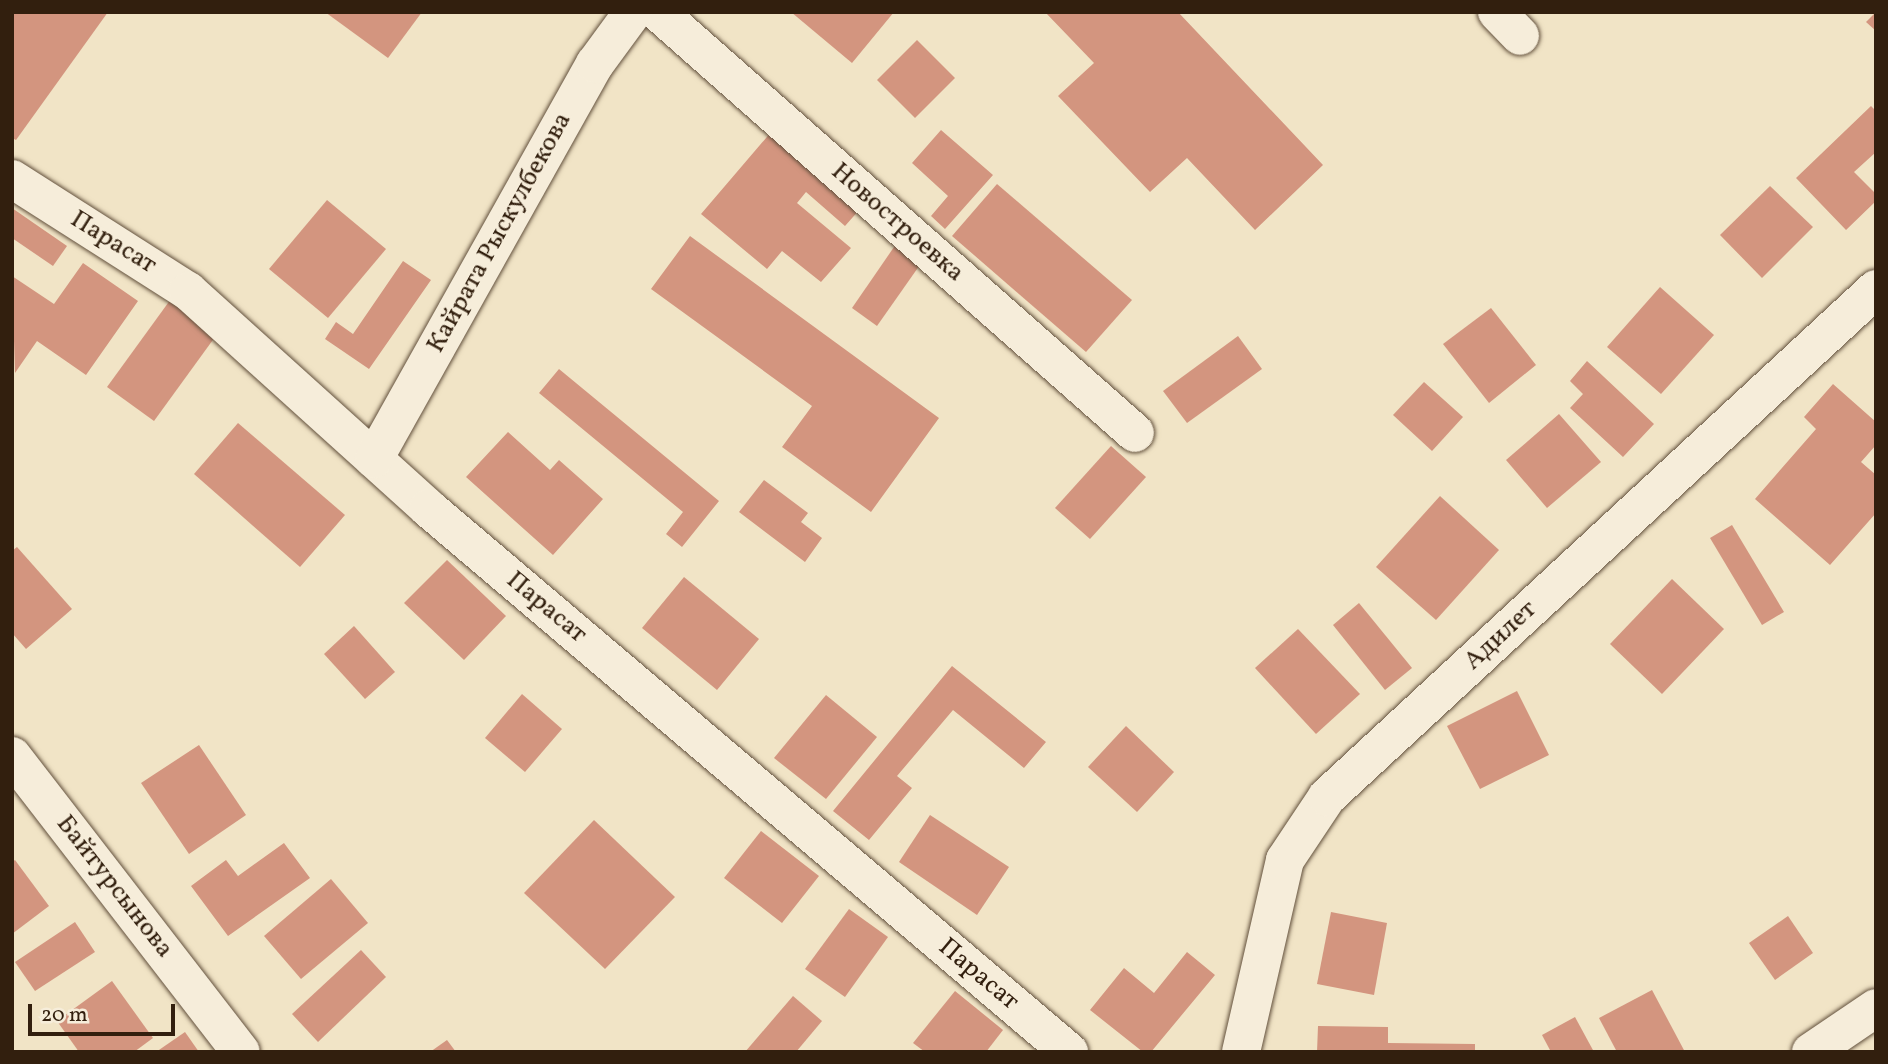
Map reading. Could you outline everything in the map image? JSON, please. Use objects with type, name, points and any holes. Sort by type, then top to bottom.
[{"type":"street","name":"Кайрата Рыскулбекова","points":[[374,459],[595,64],[633,12]]},
{"type":"street","name":"Новостроевка","points":[[658,12],[1135,433]]},
{"type":"street","name":"Парасат","points":[[12,179],[188,291],[374,459],[1069,1052]]},
{"type":"street","name":"Адилет","points":[[1241,1052],[1285,860],[1327,797],[1876,289]]},
{"type":"street","name":"Байтурсынова","points":[[12,756],[241,1052]]},
{"type":"street","points":[[1811,1052],[1876,1008]]},
{"type":"building","points":[[12,12],[108,12],[16,140],[12,138]]},
{"type":"building","points":[[325,12],[422,12],[388,58]]},
{"type":"building","points":[[791,12],[894,12],[852,63]]},
{"type":"building","points":[[1045,12],[1178,12],[1323,165],[1255,230],[1187,158],[1150,192],[1058,96],[1094,63]]},
{"type":"building","points":[[1876,12],[1876,31],[1866,22]]},
{"type":"building","points":[[917,40],[955,78],[915,118],[877,80]]},
{"type":"building","points":[[1871,106],[1876,111],[1876,152],[1854,172],[1876,194],[1876,201],[1846,230],[1796,178]]},
{"type":"building","points":[[778,124],[868,200],[845,226],[806,192],[797,203],[851,248],[821,282],[782,251],[767,269],[701,214]]},
{"type":"building","points":[[941,130],[993,175],[945,229],[931,216],[948,196],[912,163]]},
{"type":"building","points":[[997,184],[1132,300],[1086,352],[952,236]]},
{"type":"building","points":[[1770,186],[1813,227],[1762,278],[1720,235]]},
{"type":"building","points":[[327,200],[386,249],[328,318],[269,269]]},
{"type":"building","points":[[12,208],[67,246],[53,266],[12,238]]},
{"type":"building","points":[[903,234],[929,252],[877,326],[852,308]]},
{"type":"building","points":[[690,236],[939,418],[871,512],[782,447],[812,406],[651,289]]},
{"type":"building","points":[[403,261],[431,280],[369,369],[325,339],[336,322],[353,334]]},
{"type":"building","points":[[83,263],[138,301],[86,375],[37,341],[15,373],[12,276],[54,304]]},
{"type":"building","points":[[1660,287],[1714,335],[1661,394],[1607,347]]},
{"type":"building","points":[[176,292],[223,326],[154,421],[107,387]]},
{"type":"building","points":[[1491,308],[1536,365],[1489,403],[1443,344]]},
{"type":"building","points":[[1238,336],[1262,369],[1187,423],[1163,391]]},
{"type":"building","points":[[1587,361],[1654,424],[1623,457],[1570,408],[1583,394],[1570,381]]},
{"type":"building","points":[[559,369],[719,501],[682,547],[666,534],[683,512],[539,393]]},
{"type":"building","points":[[1424,382],[1463,417],[1432,451],[1393,415]]},
{"type":"building","points":[[1833,384],[1876,422],[1876,445],[1861,462],[1876,475],[1876,513],[1830,565],[1755,499],[1816,429],[1804,417]]},
{"type":"building","points":[[1559,414],[1601,462],[1547,508],[1506,460]]},
{"type":"building","points":[[238,423],[345,515],[300,567],[194,474]]},
{"type":"building","points":[[508,432],[550,470],[559,460],[603,499],[553,555],[466,477]]},
{"type":"building","points":[[1111,446],[1146,477],[1090,539],[1055,508]]},
{"type":"building","points":[[764,480],[808,513],[801,522],[822,538],[805,562],[739,512]]},
{"type":"building","points":[[1440,496],[1499,550],[1436,620],[1376,567]]},
{"type":"building","points":[[1732,525],[1784,612],[1762,625],[1710,538]]},
{"type":"building","points":[[17,547],[72,609],[26,649],[12,633],[12,551]]},
{"type":"building","points":[[447,560],[506,616],[464,660],[404,603]]},
{"type":"building","points":[[684,577],[759,639],[717,690],[642,628]]},
{"type":"building","points":[[1672,579],[1724,629],[1662,694],[1610,644]]},
{"type":"building","points":[[1359,603],[1412,668],[1385,690],[1333,625]]},
{"type":"building","points":[[354,626],[395,672],[365,699],[324,654]]},
{"type":"building","points":[[1298,629],[1360,694],[1316,734],[1255,668]]},
{"type":"building","points":[[952,666],[1046,742],[1024,768],[953,710],[897,776],[912,788],[869,840],[833,811]]},
{"type":"building","points":[[1517,691],[1549,755],[1480,789],[1447,726]]},
{"type":"building","points":[[522,694],[562,729],[525,772],[485,738]]},
{"type":"building","points":[[826,695],[877,737],[826,799],[774,758]]},
{"type":"building","points":[[1126,726],[1174,772],[1137,812],[1088,767]]},
{"type":"building","points":[[199,745],[246,815],[189,854],[141,783]]},
{"type":"building","points":[[930,815],[1009,867],[977,915],[899,862]]},
{"type":"building","points":[[594,820],[675,897],[605,969],[524,893]]},
{"type":"building","points":[[761,831],[819,876],[782,923],[724,878]]},
{"type":"building","points":[[284,843],[310,878],[228,936],[191,886],[226,860],[238,876]]},
{"type":"building","points":[[15,860],[49,906],[12,934],[12,862]]},
{"type":"building","points":[[331,879],[368,923],[301,979],[264,936]]},
{"type":"building","points":[[849,909],[888,937],[845,997],[805,969]]},
{"type":"building","points":[[1331,912],[1387,923],[1374,995],[1317,984]]},
{"type":"building","points":[[1788,916],[1813,953],[1775,980],[1749,943]]},
{"type":"building","points":[[75,922],[95,952],[35,991],[15,962]]},
{"type":"building","points":[[361,950],[386,977],[318,1042],[292,1014]]},
{"type":"building","points":[[1187,952],[1215,975],[1151,1052],[1143,1052],[1090,1010],[1124,968],[1154,993]]},
{"type":"building","points":[[112,981],[153,1038],[134,1052],[79,1052],[57,1021]]},
{"type":"building","points":[[1652,990],[1685,1052],[1617,1052],[1599,1018]]},
{"type":"building","points":[[955,991],[1003,1030],[986,1052],[925,1052],[913,1043]]},
{"type":"building","points":[[793,996],[822,1021],[796,1052],[745,1052]]},
{"type":"building","points":[[1575,1017],[1594,1052],[1551,1052],[1542,1035]]},
{"type":"building","points":[[1318,1026],[1388,1027],[1388,1043],[1475,1044],[1475,1052],[1317,1052]]},
{"type":"building","points":[[185,1032],[199,1052],[156,1052]]},
{"type":"building","points":[[447,1040],[456,1052],[430,1052]]}]
